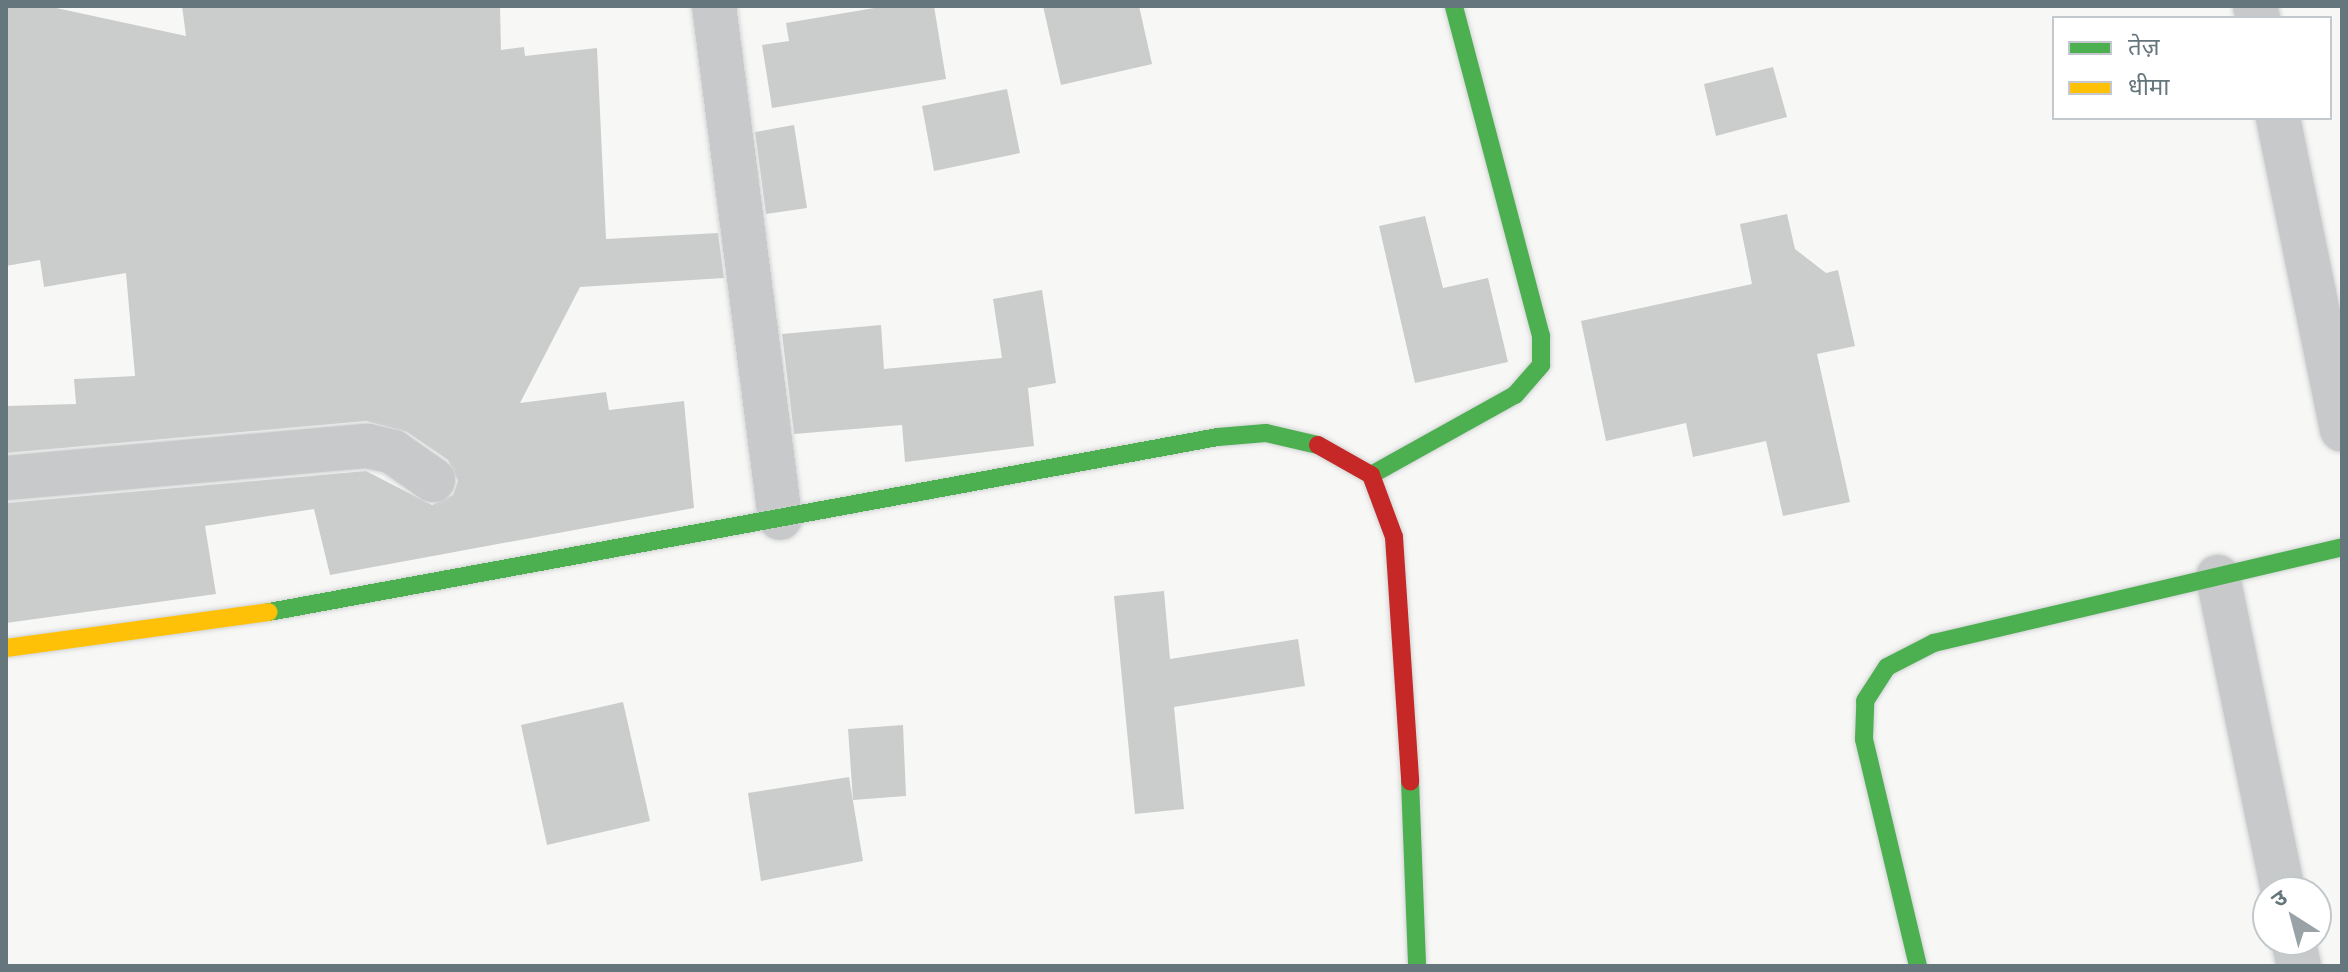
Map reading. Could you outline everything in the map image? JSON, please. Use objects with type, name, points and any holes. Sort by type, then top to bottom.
[{"type":"street","points":[[714,6],[780,518]]},
{"type":"street","points":[[1371,475],[1515,395],[1541,365],[1541,336],[1454,6]]},
{"type":"street","points":[[2278,120],[2342,429]]},
{"type":"street","points":[[6,648],[280,610],[1218,437],[1266,433],[1314,443],[1371,475],[1394,537],[1402,620],[1417,966]]},
{"type":"street","points":[[6,478],[368,446],[393,452],[433,480]]},
{"type":"street","points":[[1918,966],[1864,739],[1865,701],[1887,667],[1934,643],[2342,547]]},
{"type":"street","points":[[2218,577],[2280,876]]},
{"type":"building","points":[[6,6],[47,6],[186,36],[182,6],[500,6],[501,50],[524,47],[525,56],[597,48],[606,239],[718,233],[724,278],[580,287],[520,403],[606,392],[609,410],[684,401],[694,508],[330,575],[314,509],[205,526],[216,594],[6,623],[6,503],[366,471],[432,505],[453,495],[458,481],[448,460],[407,432],[366,421],[6,453],[6,406],[76,404],[74,379],[135,376],[126,273],[44,287],[40,260],[6,266]]},
{"type":"building","points":[[886,6],[934,6],[946,79],[772,108],[762,45],[789,41],[786,23]]},
{"type":"building","points":[[1043,6],[1139,6],[1152,64],[1061,85]]},
{"type":"building","points":[[1773,67],[1787,117],[1716,136],[1704,84]]},
{"type":"building","points":[[1007,89],[1020,153],[934,171],[922,106]]},
{"type":"building","points":[[794,125],[807,208],[766,214],[755,132]]},
{"type":"building","points":[[1787,214],[1795,249],[1826,273],[1838,270],[1855,346],[1817,354],[1850,502],[1783,516],[1766,441],[1693,457],[1686,423],[1606,441],[1581,321],[1752,284],[1740,224]]},
{"type":"building","points":[[1425,216],[1443,288],[1488,278],[1508,362],[1415,383],[1379,226]]},
{"type":"building","points":[[1042,290],[1056,383],[1028,388],[1034,446],[905,462],[902,425],[794,434],[782,334],[881,325],[884,369],[1002,358],[993,299]]},
{"type":"building","points":[[1164,591],[1170,659],[1298,639],[1305,686],[1174,707],[1184,809],[1135,814],[1114,596]]},
{"type":"building","points":[[623,702],[650,821],[547,845],[521,725]]},
{"type":"building","points":[[903,725],[906,796],[853,800],[848,729]]},
{"type":"building","points":[[849,777],[863,861],[761,881],[748,793]]},
{"type":"traffic: fast","points":[[1371,475],[1515,395],[1541,365],[1541,336],[1454,6]]},
{"type":"traffic: fast","points":[[269,612],[1218,437],[1266,433],[1318,445]]},
{"type":"traffic: fast","points":[[1918,966],[1864,739],[1865,701],[1887,667],[1934,643],[2342,547]]},
{"type":"traffic: fast","points":[[1410,781],[1417,966]]},
{"type":"traffic: slow","points":[[6,648],[269,612]]},
{"type":"traffic: jam","points":[[1318,445],[1371,475],[1394,537],[1410,781]]}]
